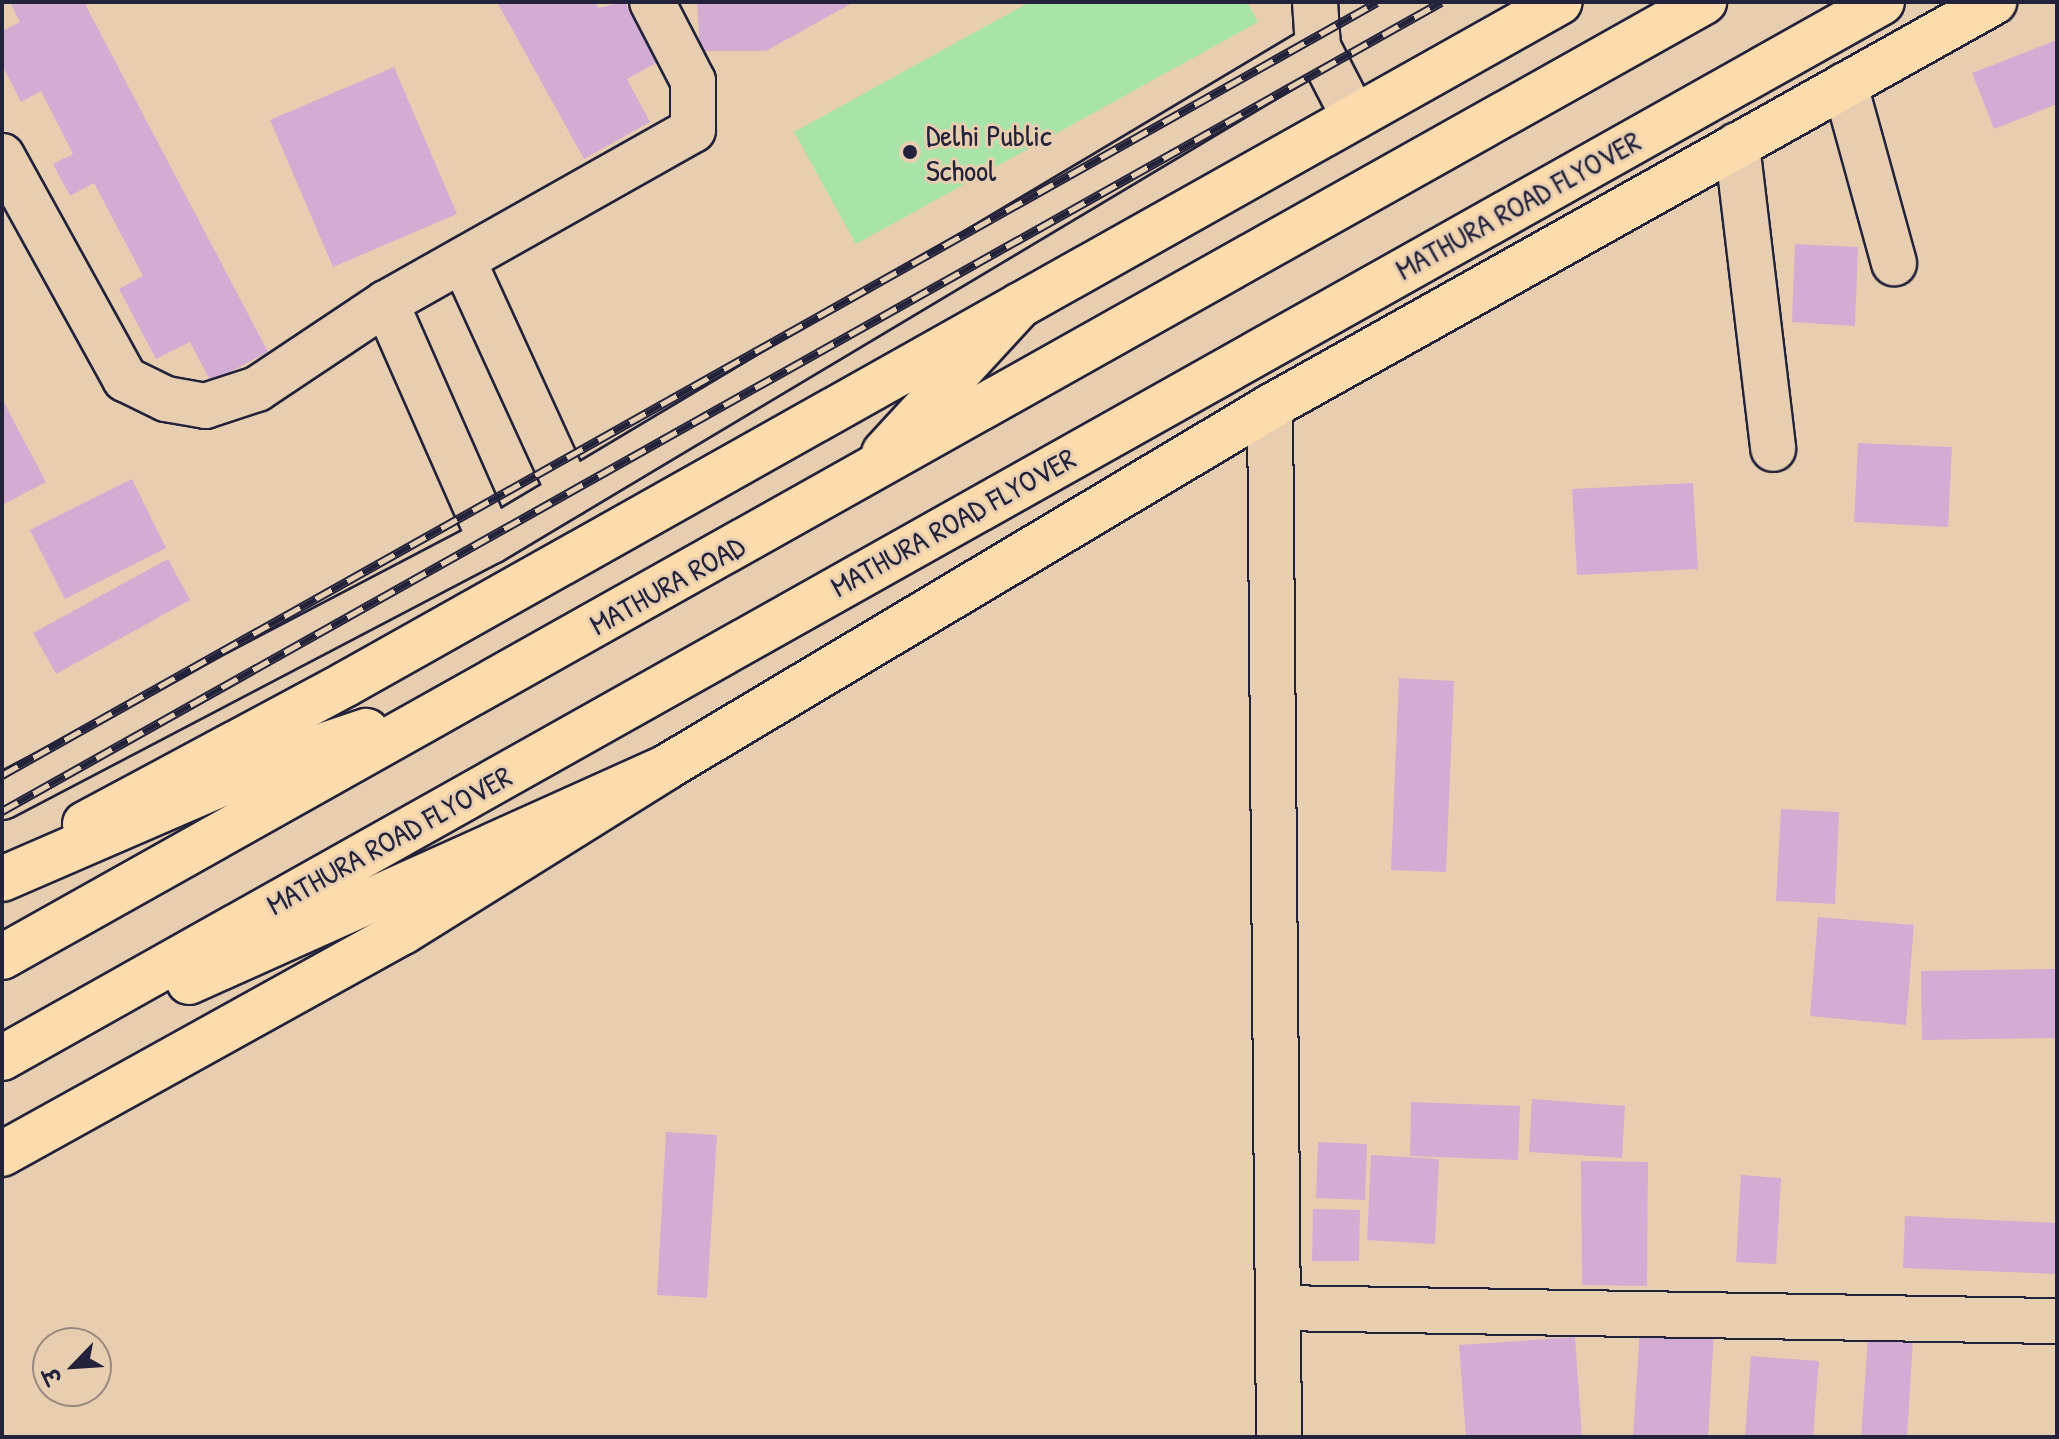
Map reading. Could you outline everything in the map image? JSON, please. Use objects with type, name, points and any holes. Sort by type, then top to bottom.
[{"type":"main road","points":[[2,869],[346,684],[1560,2]]},
{"type":"main road","points":[[867,473],[1704,2]]},
{"type":"main road","name":"MATHURA ROAD FLYOVER","points":[[14,1051],[1882,2]]},
{"type":"main road","points":[[2,1154],[403,932],[665,768],[1270,407],[1994,2]]},
{"type":"main road","points":[[867,473],[937,391],[1020,305]]},
{"type":"main road","name":"MATHURA ROAD","points":[[467,697],[867,473]]},
{"type":"main road","points":[[2,879],[265,765],[467,697]]},
{"type":"main road","points":[[2,957],[467,697]]},
{"type":"main road","points":[[14,1051],[197,979],[665,768]]},
{"type":"street","points":[[2,156],[125,379],[166,399],[205,406],[257,389],[386,303],[693,130],[693,81],[652,2]]},
{"type":"street","points":[[1315,2],[1318,47],[1354,117]]},
{"type":"street","points":[[3,795],[491,541],[1318,47]]},
{"type":"street","points":[[1845,85],[1894,263]]},
{"type":"street","points":[[1737,145],[1773,449]]},
{"type":"street","points":[[463,260],[570,494]]},
{"type":"street","points":[[386,303],[491,541]]},
{"type":"street","points":[[1270,407],[1279,1437]]},
{"type":"street","points":[[1278,1308],[2057,1321]]},
{"type":"green space","points":[[1030,2],[1247,2],[1258,22],[856,244],[794,132]]},
{"type":"building","points":[[10,2],[84,2],[268,352],[211,382],[190,342],[156,359],[119,289],[143,276],[94,183],[70,196],[53,164],[73,154],[41,91],[21,102],[2,65],[2,31],[20,22]]},
{"type":"building","points":[[497,2],[595,2],[598,8],[625,2],[658,62],[627,79],[650,122],[584,159]]},
{"type":"building","points":[[697,2],[854,2],[766,51],[700,51]]},
{"type":"building","points":[[2057,40],[2057,104],[1994,129],[1972,73]]},
{"type":"building","points":[[394,67],[457,214],[333,267],[270,120]]},
{"type":"building","points":[[1795,244],[1858,247],[1855,326],[1792,322]]},
{"type":"building","points":[[2,399],[46,482],[2,505]]},
{"type":"building","points":[[1858,443],[1952,447],[1948,527],[1854,522]]},
{"type":"building","points":[[132,479],[166,548],[65,599],[30,530]]},
{"type":"building","points":[[1693,483],[1698,569],[1577,575],[1572,489]]},
{"type":"building","points":[[168,559],[190,600],[56,674],[33,633]]},
{"type":"building","points":[[1399,678],[1454,681],[1446,872],[1391,870]]},
{"type":"building","points":[[1781,809],[1839,812],[1835,904],[1776,901]]},
{"type":"building","points":[[1818,917],[1914,925],[1906,1025],[1810,1016]]},
{"type":"building","points":[[2057,969],[2057,1038],[1922,1040],[1921,971]]},
{"type":"building","points":[[1532,1099],[1625,1106],[1622,1158],[1529,1152]]},
{"type":"building","points":[[1411,1102],[1520,1106],[1518,1160],[1410,1156]]},
{"type":"building","points":[[666,1132],[717,1135],[707,1298],[657,1295]]},
{"type":"building","points":[[1318,1142],[1367,1144],[1365,1200],[1316,1198]]},
{"type":"building","points":[[1371,1155],[1439,1159],[1435,1244],[1367,1240]]},
{"type":"building","points":[[1581,1161],[1648,1162],[1647,1286],[1582,1285]]},
{"type":"building","points":[[1741,1175],[1781,1178],[1776,1264],[1736,1262]]},
{"type":"building","points":[[1313,1209],[1360,1210],[1359,1261],[1312,1261]]},
{"type":"building","points":[[1905,1216],[2057,1223],[2057,1274],[1903,1268]]},
{"type":"building","points":[[1640,1326],[1714,1331],[1708,1437],[1633,1437]]},
{"type":"building","points":[[1575,1337],[1582,1437],[1466,1437],[1459,1345]]},
{"type":"building","points":[[1868,1337],[1913,1340],[1907,1437],[1861,1437]]},
{"type":"building","points":[[1751,1356],[1819,1361],[1813,1437],[1745,1437]]},
{"type":"railway","points":[[2,775],[1377,2]]},
{"type":"railway","points":[[2,811],[1441,2]]},
{"type":"place","name":"Delhi Public School","points":[[910,152]]}]
